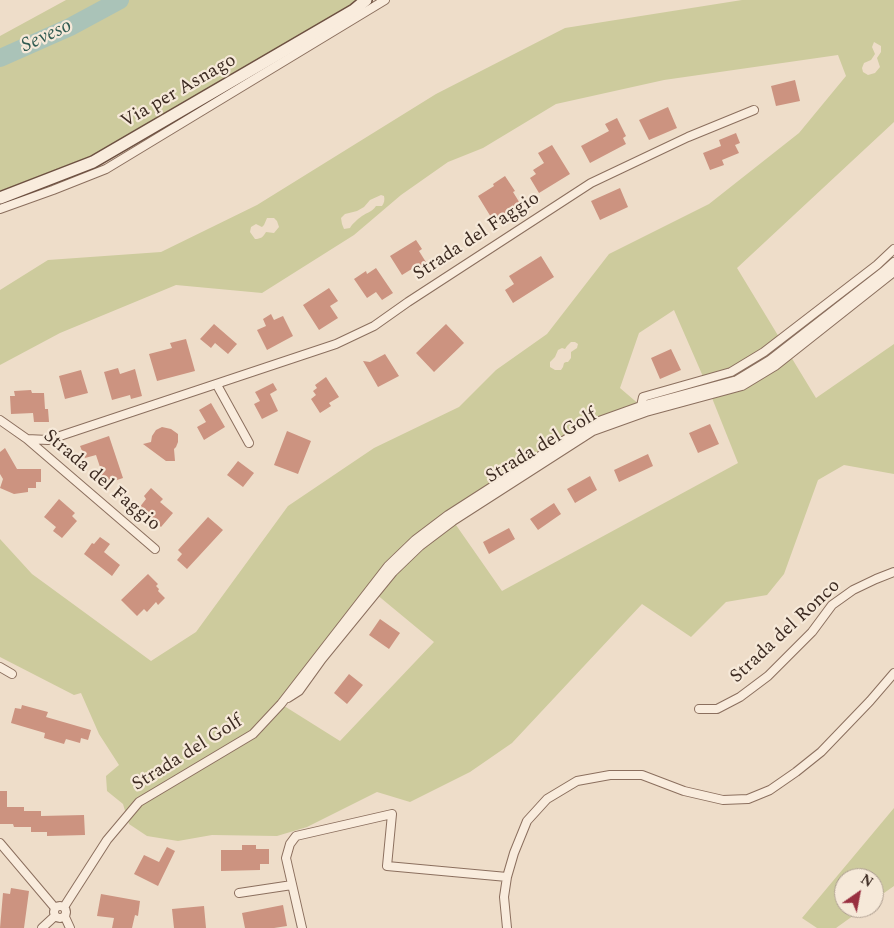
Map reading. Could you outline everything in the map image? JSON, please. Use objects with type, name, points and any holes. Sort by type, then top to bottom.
[{"type":"street","name":"Via per Asnago","points":[[0,198],[93,162],[354,10],[366,0]]},
{"type":"street","points":[[0,209],[106,169],[385,0]]},
{"type":"street","name":"Strada del Faggio","points":[[27,439],[48,440],[336,344],[374,326],[591,183],[688,136],[754,110]]},
{"type":"street","name":"Strada del Golf","points":[[641,406],[644,397],[731,372],[764,352],[894,249]]},
{"type":"street","name":"Strada del Golf","points":[[64,907],[107,840],[139,802],[253,734],[281,704],[388,566],[415,540],[448,515],[588,425],[641,406],[737,380],[770,360],[894,262]]},
{"type":"street","name":"Strada del Golf","points":[[281,704],[299,691],[322,659],[393,572],[420,546],[453,521],[593,431],[646,412],[742,386],[775,366],[894,272]]},
{"type":"street","points":[[217,385],[249,442]]},
{"type":"street","name":"Strada del Faggio","points":[[0,420],[27,439],[155,548]]},
{"type":"street","name":"Strada del Ronco","points":[[699,709],[718,709],[740,697],[768,676],[812,632],[832,605],[853,590],[894,572]]},
{"type":"street","points":[[0,668],[12,674]]},
{"type":"street","points":[[507,928],[504,897],[507,877],[514,853],[527,822],[547,799],[577,781],[610,775],[642,775],[684,790],[724,800],[748,799],[770,790],[821,752],[894,673]]},
{"type":"street","points":[[302,928],[286,858],[290,844],[296,836],[392,814],[387,866],[507,877]]},
{"type":"street","points":[[0,843],[55,912],[56,917],[65,917]]},
{"type":"street","points":[[239,893],[292,885]]},
{"type":"street","points":[[42,928],[59,906],[64,907],[66,910],[65,917],[70,928]]},
{"type":"shaded area","points":[[66,0],[369,0],[93,162],[0,199],[0,36]]},
{"type":"shaded area","points":[[742,0],[894,0],[894,122],[737,268],[816,398],[894,344],[894,474],[844,465],[818,480],[784,574],[767,595],[726,602],[691,637],[642,604],[512,743],[470,772],[410,802],[377,792],[307,827],[277,836],[212,835],[178,841],[147,836],[129,824],[123,804],[107,791],[106,776],[119,765],[99,734],[81,693],[74,695],[0,657],[0,539],[32,574],[151,661],[196,632],[288,506],[374,448],[459,407],[496,370],[547,334],[609,254],[709,204],[799,133],[846,76],[838,55],[664,80],[556,104],[483,148],[448,162],[401,195],[354,235],[262,293],[176,285],[60,333],[0,365],[0,290],[48,260],[161,252],[257,205],[436,94],[565,28]],"holes":[[[874,42],[881,46],[881,52],[877,58],[880,67],[875,73],[868,75],[863,72],[862,68],[864,63],[871,60],[875,54],[872,47]],[[381,195],[384,196],[382,206],[376,206],[350,228],[344,229],[341,218],[345,214],[364,207],[370,200]],[[267,218],[274,218],[279,227],[274,233],[266,232],[259,239],[255,239],[250,232],[251,227],[256,224],[262,227]],[[674,310],[738,463],[502,591],[449,515],[588,425],[641,406],[620,388],[639,333]],[[571,342],[578,344],[577,348],[571,352],[571,358],[568,362],[564,363],[561,370],[555,370],[550,367],[550,362],[558,350],[565,349]],[[370,589],[434,642],[340,741],[281,704]]]},
{"type":"shaded area","points":[[894,808],[894,886],[884,893],[884,868],[844,868]]},
{"type":"shaded area","points":[[834,880],[834,918],[850,918],[836,928],[817,928],[802,918]]},
{"type":"building","points":[[795,80],[800,101],[776,106],[771,86]]},
{"type":"building","points":[[668,107],[677,128],[649,140],[639,120]]},
{"type":"building","points":[[617,118],[626,136],[623,138],[626,144],[590,163],[581,146],[609,131],[605,124]]},
{"type":"building","points":[[736,133],[740,143],[735,145],[739,153],[722,160],[724,165],[710,170],[703,153],[721,146],[719,140]]},
{"type":"building","points":[[552,145],[570,174],[539,193],[530,178],[536,174],[533,170],[544,163],[538,153]]},
{"type":"building","points":[[505,176],[515,191],[513,192],[521,205],[494,222],[478,196]]},
{"type":"building","points":[[620,188],[628,207],[600,220],[591,201]]},
{"type":"building","points":[[416,240],[422,249],[419,251],[429,267],[419,273],[415,267],[402,275],[390,256]]},
{"type":"building","points":[[541,256],[554,277],[513,303],[505,290],[514,284],[509,276]]},
{"type":"building","points":[[376,268],[393,293],[382,300],[376,292],[367,298],[354,279],[366,271],[367,274]]},
{"type":"building","points":[[329,288],[338,301],[330,306],[338,318],[319,330],[303,305]]},
{"type":"building","points":[[271,314],[274,320],[283,316],[293,336],[267,350],[257,330],[266,326],[263,319]]},
{"type":"building","points":[[214,324],[237,344],[228,354],[215,343],[211,348],[200,339]]},
{"type":"building","points":[[446,324],[464,343],[434,372],[416,353]]},
{"type":"building","points":[[186,339],[195,371],[157,381],[149,354],[172,348],[170,343]]},
{"type":"building","points":[[671,349],[681,370],[660,379],[651,358]]},
{"type":"building","points":[[385,354],[399,376],[378,387],[363,361],[370,362]]},
{"type":"building","points":[[118,368],[120,374],[135,369],[142,396],[131,399],[130,395],[112,400],[104,372]]},
{"type":"building","points":[[81,370],[88,393],[65,399],[59,376]]},
{"type":"building","points":[[326,377],[339,397],[329,403],[331,406],[320,413],[311,399],[316,395],[313,391],[317,388],[315,385]]},
{"type":"building","points":[[273,383],[277,390],[270,394],[278,411],[262,419],[254,404],[260,401],[255,392]]},
{"type":"building","points":[[31,390],[32,393],[44,393],[45,409],[48,409],[49,422],[34,422],[33,413],[11,414],[10,396],[15,396],[14,391]]},
{"type":"building","points":[[211,403],[225,427],[204,440],[197,427],[206,422],[199,410]]},
{"type":"building","points":[[710,424],[719,444],[698,453],[689,433]]},
{"type":"building","points":[[162,427],[171,429],[178,434],[178,442],[174,449],[175,461],[166,461],[143,444],[151,442],[156,430]]},
{"type":"building","points":[[287,431],[311,441],[298,474],[274,465]]},
{"type":"building","points":[[109,436],[123,478],[102,485],[98,474],[102,473],[96,455],[85,458],[80,446]]},
{"type":"building","points":[[5,448],[17,469],[41,469],[41,482],[36,482],[36,488],[28,488],[28,492],[14,494],[0,488],[3,479],[0,474],[0,452]]},
{"type":"building","points":[[648,454],[653,466],[619,482],[614,470]]},
{"type":"building","points":[[238,461],[254,473],[243,487],[227,475]]},
{"type":"building","points":[[590,476],[597,490],[575,503],[567,489]]},
{"type":"building","points":[[151,488],[163,499],[160,502],[173,513],[161,527],[139,508],[146,499],[144,496]]},
{"type":"building","points":[[59,499],[75,513],[72,516],[77,521],[62,538],[53,531],[56,527],[44,517]]},
{"type":"building","points":[[554,503],[561,514],[538,530],[530,519]]},
{"type":"building","points":[[208,517],[223,530],[187,569],[177,560],[182,554],[178,550]]},
{"type":"building","points":[[509,528],[515,539],[489,554],[483,542]]},
{"type":"building","points":[[100,537],[110,544],[104,552],[120,565],[112,576],[84,554],[92,543],[94,544]]},
{"type":"building","points":[[148,574],[158,584],[156,586],[159,589],[158,591],[165,598],[158,605],[156,602],[147,612],[144,609],[137,616],[121,600]]},
{"type":"building","points":[[380,619],[400,633],[389,649],[369,635]]},
{"type":"building","points":[[349,674],[363,685],[347,704],[334,693]]},
{"type":"building","points":[[22,705],[48,712],[46,717],[91,730],[88,740],[81,738],[80,743],[66,739],[64,744],[44,738],[45,733],[11,723],[15,708],[21,709]]},
{"type":"building","points":[[0,791],[7,791],[7,807],[24,807],[24,811],[41,811],[41,816],[84,815],[85,835],[47,836],[47,832],[31,832],[31,827],[14,827],[13,824],[0,824]]},
{"type":"building","points":[[242,845],[256,845],[256,849],[269,849],[269,864],[260,864],[260,870],[221,871],[221,850],[242,850]]},
{"type":"building","points":[[167,847],[175,851],[158,886],[134,874],[144,855],[159,862]]},
{"type":"building","points":[[11,888],[29,891],[24,928],[0,928],[3,893],[10,894]]},
{"type":"building","points":[[101,894],[140,901],[138,916],[135,915],[132,928],[112,928],[114,918],[97,916]]},
{"type":"building","points":[[283,905],[287,926],[245,928],[242,913]]},
{"type":"building","points":[[204,906],[206,928],[174,928],[172,909]]},
{"type":"waterway","name":"Seveso","points":[[0,58],[70,27],[120,0]]}]
